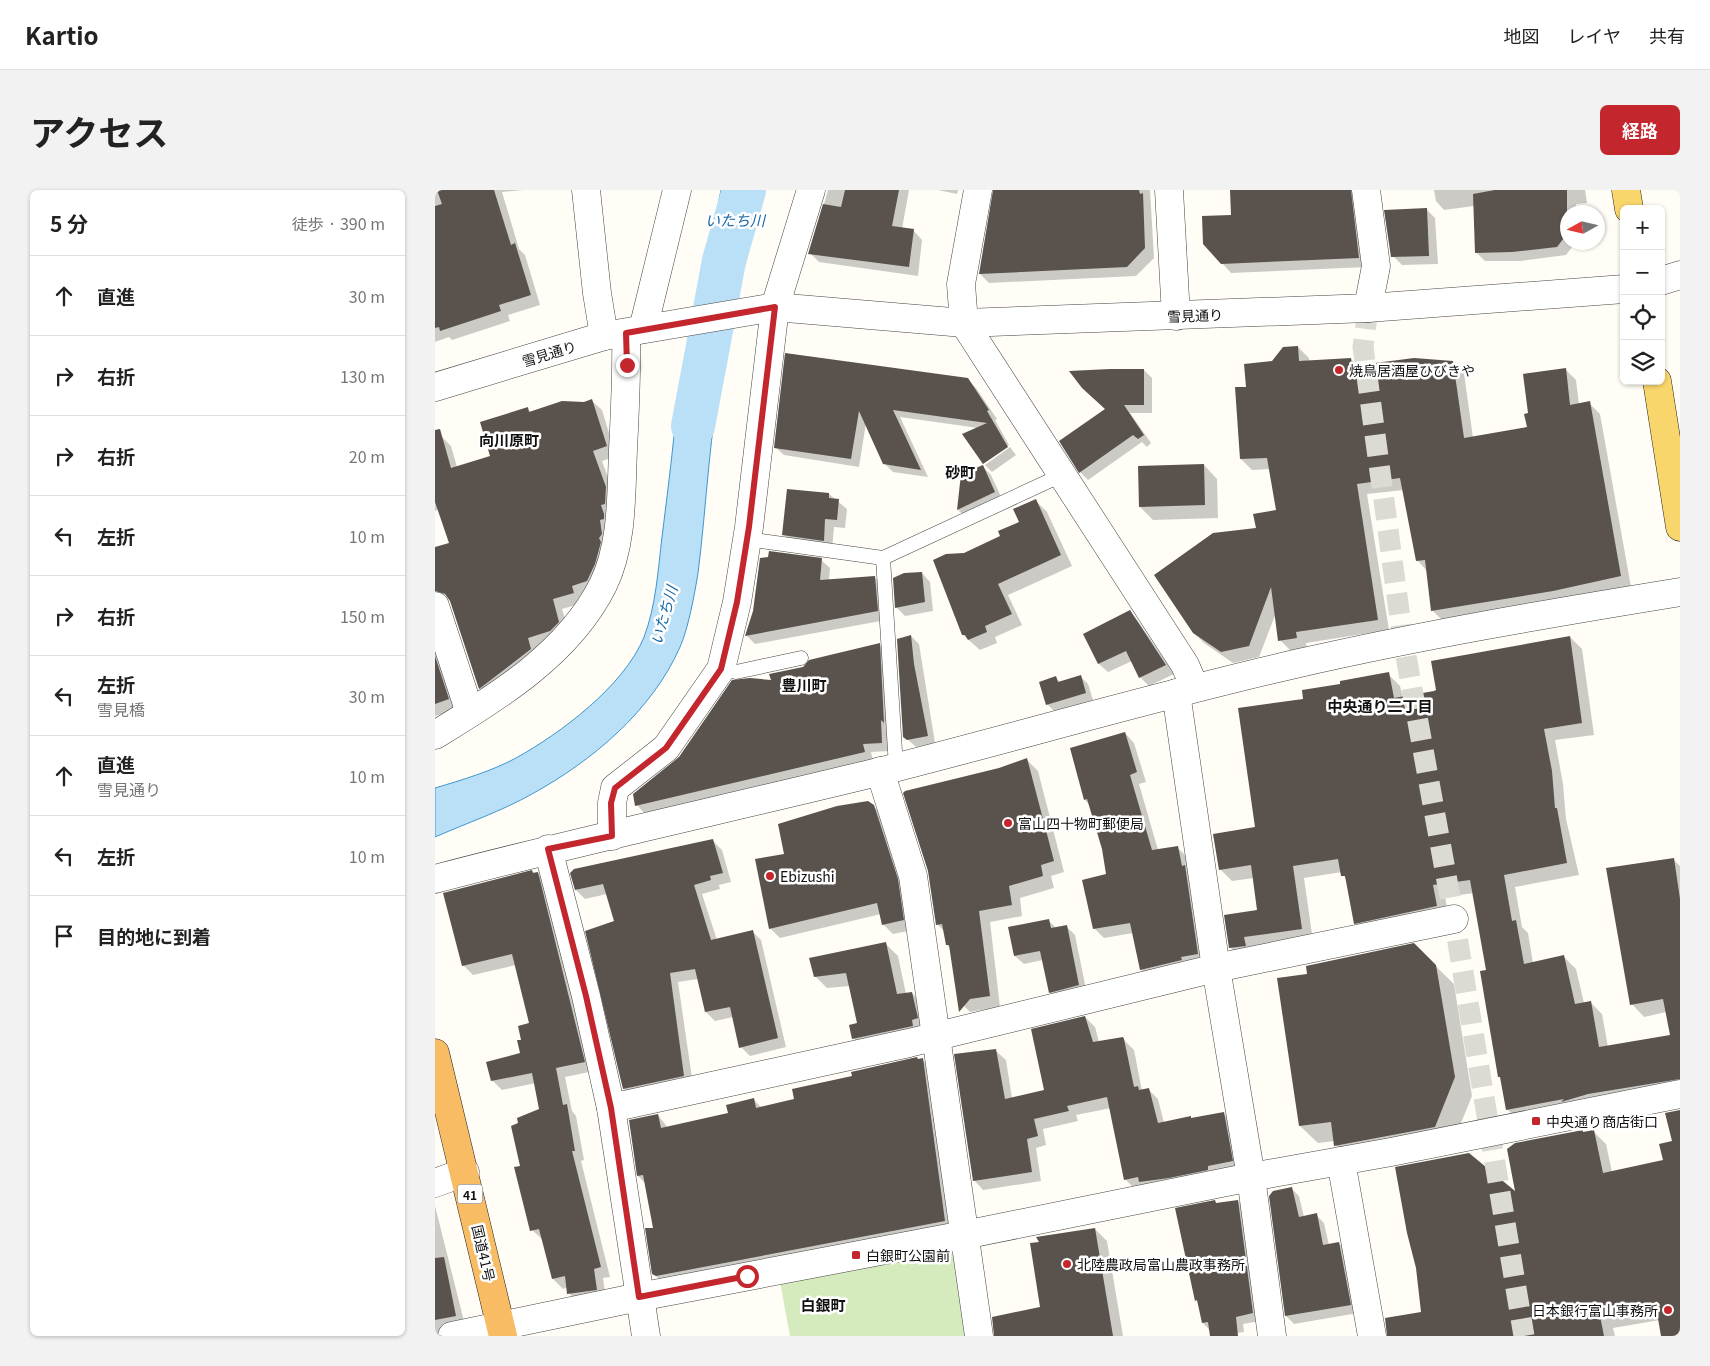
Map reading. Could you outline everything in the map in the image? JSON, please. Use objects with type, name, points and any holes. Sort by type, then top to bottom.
[{"type":"highway","name":"国道41号","points":[[435,1056],[465,1172],[502,1331]]},
{"type":"main road","points":[[1626,190],[1628,205]]},
{"type":"main road","points":[[1658,385],[1680,527]]},
{"type":"street","points":[[587,190],[597,294],[634,331]]},
{"type":"street","points":[[435,735],[470,713],[539,664],[576,626],[603,584],[619,533],[627,365],[634,331],[677,190]]},
{"type":"street","points":[[612,836],[611,803],[615,788],[666,748],[721,669],[737,602],[747,539],[767,390],[770,308],[811,190]]},
{"type":"street","points":[[978,190],[961,284],[964,323],[1185,665],[1185,691],[1216,968],[1251,1177],[1273,1336]]},
{"type":"street","points":[[1169,190],[1176,316]]},
{"type":"street","points":[[1366,190],[1376,266],[1368,308]]},
{"type":"street","points":[[1665,280],[1680,274]]},
{"type":"street","name":"雪見通り","points":[[435,387],[634,331],[770,308],[964,323],[1368,308],[1620,289]]},
{"type":"street","points":[[435,879],[548,849],[612,836],[888,769],[1185,691],[1403,640],[1680,592]]},
{"type":"street","points":[[435,606],[470,713]]},
{"type":"street","points":[[888,769],[913,876],[979,1336]]},
{"type":"street","points":[[548,849],[586,996],[611,1108],[646,1336]]},
{"type":"street","points":[[611,1108],[936,1036],[1216,968],[1454,919]]},
{"type":"street","points":[[452,1336],[502,1331],[639,1297],[1680,1094]]},
{"type":"street","points":[[1341,1161],[1372,1336]]},
{"type":"street","points":[[435,1183],[465,1172]]},
{"type":"lane","points":[[747,539],[883,558],[1062,474]]},
{"type":"lane","points":[[883,558],[888,769]]},
{"type":"lane","points":[[721,669],[736,672],[801,658]]},
{"type":"green space","points":[[953,1250],[969,1336],[790,1336],[780,1282]]},
{"type":"water","name":"いたち川","points":[[721,190],[762,190],[746,257],[706,263]]},
{"type":"water","name":"いたち川","points":[[724,362],[715,414],[695,590],[683,640],[668,670],[637,713],[598,750],[577,766],[521,800],[435,837],[435,788],[507,763],[534,748],[571,722],[607,690],[635,655],[644,637],[654,600],[678,394],[684,369]]},
{"type":"building","points":[[437,190],[494,190],[511,245],[515,243],[531,295],[499,305],[501,311],[440,331],[439,327],[435,328],[435,206],[442,204]]},
{"type":"building","points":[[845,190],[899,190],[892,226],[914,229],[909,267],[808,254],[823,204],[841,207]]},
{"type":"building","points":[[993,190],[1139,190],[1140,194],[1143,193],[1145,248],[1127,267],[979,274]]},
{"type":"building","points":[[1230,190],[1351,190],[1359,258],[1221,264],[1203,244],[1202,216],[1231,215]]},
{"type":"building","points":[[1495,190],[1567,190],[1567,205],[1560,205],[1560,243],[1557,247],[1512,252],[1475,253],[1473,194]]},
{"type":"building","points":[[1427,208],[1429,256],[1391,257],[1384,210]]},
{"type":"building","points":[[1298,346],[1299,361],[1351,358],[1352,366],[1414,358],[1453,361],[1464,438],[1527,427],[1524,414],[1528,413],[1523,374],[1566,368],[1570,405],[1590,401],[1621,576],[1553,591],[1431,611],[1425,560],[1416,561],[1400,478],[1357,484],[1378,620],[1296,632],[1297,638],[1278,641],[1271,587],[1249,646],[1221,652],[1193,633],[1154,575],[1213,533],[1256,528],[1253,514],[1276,510],[1267,458],[1240,459],[1235,387],[1246,387],[1244,364],[1272,361],[1283,347]]},
{"type":"building","points":[[785,353],[968,378],[989,410],[987,411],[1008,447],[983,464],[962,434],[987,423],[893,410],[921,470],[883,464],[859,411],[851,459],[774,448]]},
{"type":"building","points":[[1144,369],[1144,405],[1124,405],[1144,435],[1138,439],[1133,435],[1079,473],[1059,441],[1105,409],[1082,388],[1069,371]]},
{"type":"building","points":[[592,399],[607,446],[593,451],[606,487],[605,504],[601,505],[604,519],[600,520],[602,534],[599,538],[601,542],[595,564],[587,581],[572,586],[574,593],[553,599],[559,622],[550,631],[528,638],[531,649],[479,689],[450,601],[445,594],[435,591],[435,547],[449,543],[435,502],[435,430],[440,429],[451,468],[490,456],[480,422],[528,407],[529,412],[562,401],[584,402]]},
{"type":"building","points":[[1204,464],[1205,505],[1139,507],[1138,466]]},
{"type":"building","points":[[983,465],[995,492],[957,510],[961,474]]},
{"type":"building","points":[[787,489],[829,493],[829,498],[839,499],[837,520],[825,519],[824,541],[782,535]]},
{"type":"building","points":[[1036,499],[1061,555],[998,584],[1012,614],[985,626],[987,632],[968,640],[965,635],[962,635],[933,560],[946,554],[964,553],[1000,536],[998,531],[1019,522],[1013,509]]},
{"type":"building","points":[[769,551],[822,558],[820,580],[875,576],[878,611],[745,636],[753,611],[760,558],[768,557]]},
{"type":"building","points":[[922,572],[925,602],[895,608],[893,578],[904,573]]},
{"type":"building","points":[[1130,610],[1166,665],[1139,678],[1126,651],[1098,664],[1083,634]]},
{"type":"building","points":[[911,635],[914,664],[928,736],[907,740],[903,737],[897,639]]},
{"type":"building","points":[[1570,636],[1582,723],[1544,729],[1552,771],[1555,808],[1557,808],[1567,863],[1504,875],[1512,921],[1516,920],[1524,964],[1564,955],[1575,1004],[1591,1001],[1599,1047],[1670,1035],[1663,999],[1630,1005],[1606,868],[1674,858],[1680,899],[1680,1079],[1588,1094],[1561,1102],[1564,1099],[1506,1110],[1500,1077],[1498,1077],[1480,971],[1486,970],[1470,880],[1433,885],[1437,906],[1354,924],[1345,876],[1341,876],[1338,859],[1293,866],[1302,929],[1244,937],[1246,946],[1229,948],[1224,915],[1257,910],[1251,865],[1219,870],[1213,834],[1255,827],[1238,708],[1303,699],[1302,690],[1340,684],[1340,681],[1389,672],[1394,698],[1434,691],[1436,690],[1431,661]]},
{"type":"building","points":[[880,643],[884,723],[881,720],[882,743],[863,744],[865,752],[635,806],[633,794],[679,757],[732,680],[750,678],[771,680],[769,674],[803,667],[809,660]]},
{"type":"building","points":[[435,656],[449,699],[435,704]]},
{"type":"building","points":[[1081,675],[1086,693],[1046,705],[1039,682],[1056,676],[1058,682]]},
{"type":"building","points":[[1125,732],[1137,772],[1130,775],[1152,850],[1178,846],[1182,866],[1185,865],[1198,954],[1181,957],[1182,960],[1140,970],[1130,923],[1093,929],[1082,880],[1106,874],[1102,849],[1087,799],[1084,800],[1070,748]]},
{"type":"building","points":[[1027,758],[1054,861],[1041,865],[1043,876],[1009,886],[1012,905],[979,911],[990,996],[970,999],[959,1012],[949,945],[946,945],[942,924],[936,925],[928,871],[903,793],[999,768]]},
{"type":"building","points":[[868,801],[874,805],[898,879],[904,920],[882,925],[877,903],[769,929],[755,859],[784,854],[778,824],[837,806]]},
{"type":"building","points":[[713,839],[723,873],[710,876],[711,880],[694,885],[711,940],[753,930],[778,1038],[739,1048],[730,1007],[705,1012],[695,969],[670,973],[684,1076],[623,1089],[585,931],[614,921],[603,884],[575,890],[570,873],[574,869]]},
{"type":"building","points":[[532,870],[533,873],[538,872],[585,1062],[556,1068],[563,1105],[567,1104],[575,1151],[572,1151],[601,1267],[594,1269],[597,1290],[567,1294],[565,1276],[552,1279],[539,1229],[530,1231],[514,1167],[520,1166],[511,1126],[518,1123],[517,1118],[539,1109],[532,1073],[491,1081],[486,1062],[520,1053],[517,1040],[521,1040],[518,1026],[529,1023],[512,954],[462,966],[443,893]]},
{"type":"building","points":[[1049,919],[1051,928],[1067,925],[1079,985],[1049,993],[1040,951],[1014,956],[1008,927]]},
{"type":"building","points":[[886,942],[897,994],[912,992],[918,1018],[912,1020],[913,1026],[852,1039],[849,1025],[857,1023],[846,973],[814,977],[809,958]]},
{"type":"building","points":[[1414,943],[1436,965],[1455,1077],[1435,1127],[1334,1146],[1331,1122],[1299,1126],[1277,978],[1307,974],[1306,966]]},
{"type":"building","points":[[1085,1016],[1093,1042],[1123,1037],[1134,1087],[1138,1086],[1139,1090],[1149,1088],[1158,1123],[1224,1112],[1233,1161],[1208,1166],[1208,1170],[1169,1178],[1139,1182],[1138,1177],[1124,1180],[1107,1097],[1067,1106],[1069,1111],[1034,1119],[1038,1136],[1027,1139],[1032,1172],[973,1181],[954,1054],[996,1049],[1005,1099],[1044,1090],[1031,1029]]},
{"type":"building","points":[[917,1057],[918,1059],[923,1058],[945,1221],[656,1276],[652,1274],[645,1228],[653,1228],[643,1175],[637,1176],[629,1120],[658,1114],[661,1128],[728,1113],[726,1105],[754,1098],[756,1108],[794,1099],[792,1089],[852,1076],[851,1072]]},
{"type":"building","points":[[1680,1110],[1680,1336],[1661,1336],[1656,1307],[1600,1316],[1604,1336],[1387,1336],[1385,1318],[1421,1312],[1416,1268],[1407,1233],[1395,1167],[1469,1153],[1515,1191],[1507,1149],[1515,1143],[1583,1130],[1583,1132],[1594,1130],[1603,1173],[1663,1160],[1659,1144],[1672,1141],[1665,1113]]},
{"type":"building","points":[[1292,1187],[1299,1217],[1317,1213],[1323,1245],[1339,1242],[1351,1305],[1285,1316],[1269,1196],[1273,1191]]},
{"type":"building","points":[[1215,1200],[1216,1203],[1238,1200],[1253,1313],[1236,1317],[1238,1336],[1210,1336],[1208,1322],[1202,1323],[1197,1300],[1195,1301],[1175,1208]]},
{"type":"building","name":"北陸農政局富山農政事務所","points":[[1095,1228],[1113,1336],[994,1336],[992,1317],[1040,1307],[1030,1243],[1039,1242],[1036,1237]]},
{"type":"building","points":[[444,1257],[456,1316],[435,1320],[435,1258]]},
{"type":"waterway","name":"いたち川","points":[[693,426],[724,261],[744,190]]},
{"type":"tunnel","points":[[1368,308],[1363,347],[1403,640],[1454,919],[1524,1336]]},
{"type":"place","name":"焼鳥居酒屋ひびきや","points":[[1339,370]]},
{"type":"place","name":"富山四十物町郵便局","points":[[1008,823]]},
{"type":"place","name":"Ebizushi","points":[[770,876]]},
{"type":"place","name":"中央通り商店街口","points":[[1536,1121]]},
{"type":"place","name":"白銀町公園前","points":[[856,1255]]},
{"type":"place","name":"北陸農政局富山農政事務所","points":[[1067,1264]]},
{"type":"place","name":"日本銀行富山事務所","points":[[1668,1310]]},
{"type":"district","name":"向川原町","points":[[509,439]]},
{"type":"district","name":"砂町","points":[[960,471]]},
{"type":"district","name":"豊川町","points":[[804,684]]},
{"type":"district","name":"中央通り二丁目","points":[[1380,705]]},
{"type":"district","name":"白銀町","points":[[823,1304]]},
{"type":"route","points":[[627,365],[626,333],[775,307],[767,390],[749,527],[737,602],[721,669],[666,748],[615,788],[611,803],[612,836],[548,849],[586,996],[611,1108],[639,1297],[747,1276]]}]
